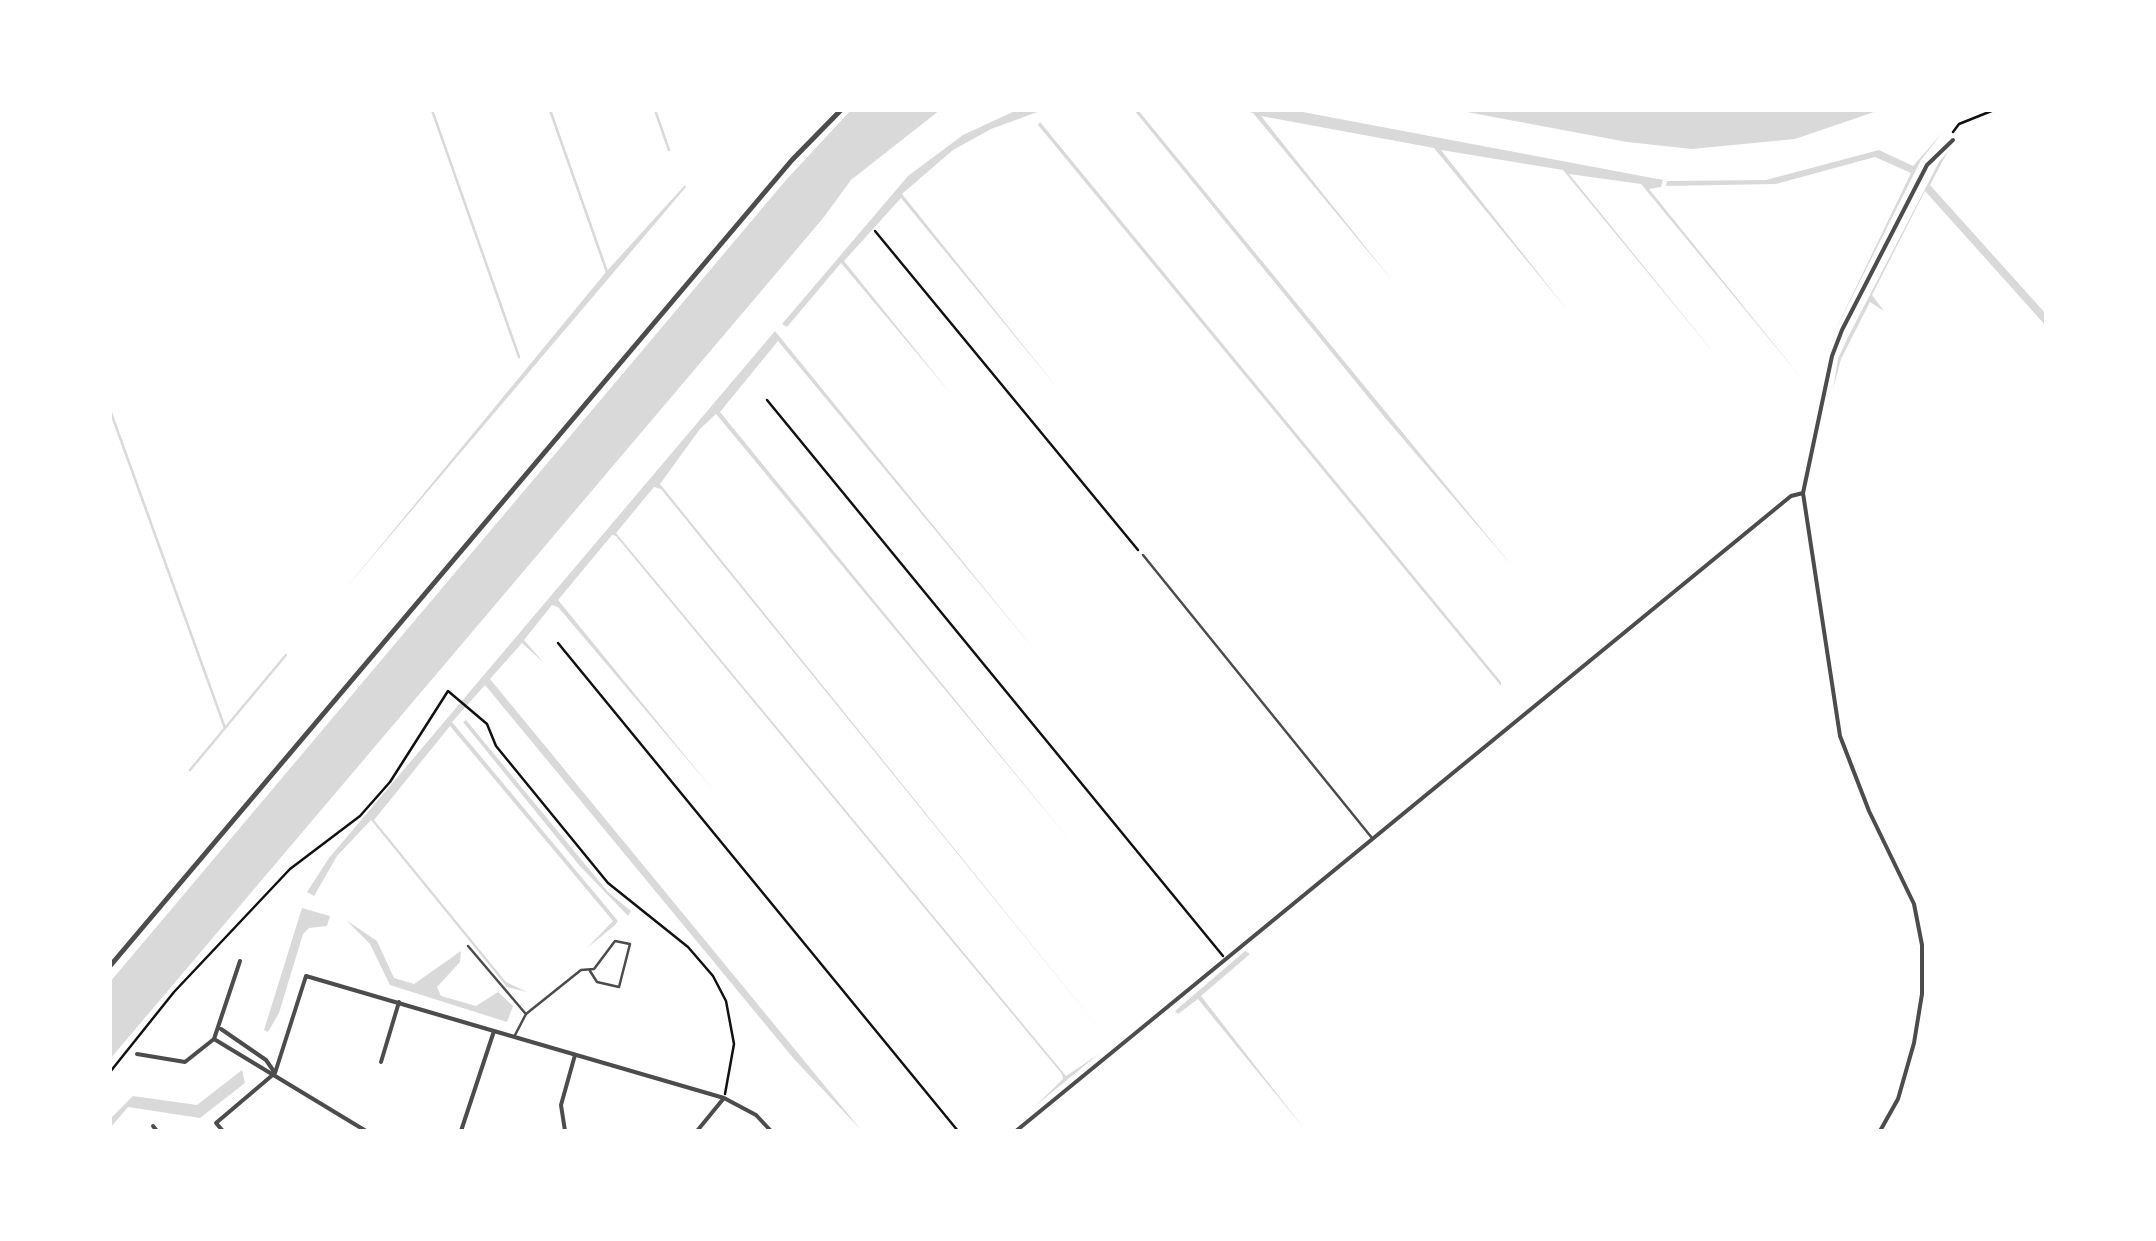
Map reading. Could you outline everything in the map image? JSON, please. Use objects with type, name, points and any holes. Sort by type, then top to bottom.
[{"type":"street","points":[[110,966],[792,160],[841,110]]},
{"type":"street","points":[[1880,1131],[1898,1099],[1914,1043],[1922,994],[1922,944],[1914,904],[1869,811],[1840,736],[1803,493],[1832,356],[1842,330],[1927,165],[1953,140]]},
{"type":"street","points":[[1016,1131],[1791,496],[1803,493]]},
{"type":"street","points":[[137,1054],[185,1062],[214,1039],[221,1028],[240,962]]},
{"type":"street","points":[[222,1131],[216,1123],[275,1073],[306,976],[724,1098],[756,1115],[771,1131]]},
{"type":"street","points":[[381,1062],[398,1002]]},
{"type":"street","points":[[221,1028],[266,1060],[275,1073]]},
{"type":"street","points":[[461,1131],[494,1031]]},
{"type":"street","points":[[214,1039],[366,1131]]},
{"type":"street","points":[[565,1131],[561,1105],[574,1056]]},
{"type":"street","points":[[697,1131],[724,1098]]},
{"type":"lane","points":[[1142,554],[1373,839]]},
{"type":"lane","points":[[514,1037],[526,1014],[582,970],[590,971],[598,982],[619,987],[630,944],[616,941],[590,971]]},
{"type":"lane","points":[[468,946],[526,1014]]},
{"type":"path","points":[[1953,140],[1958,124],[1994,110]]},
{"type":"path","points":[[875,231],[1142,554]]},
{"type":"path","points":[[767,400],[1226,959]]},
{"type":"path","points":[[558,643],[958,1131]]},
{"type":"path","points":[[110,1072],[174,992],[290,869],[360,816],[390,782],[448,691],[487,724],[496,746],[608,883],[688,947],[713,976],[732,1025],[734,1044],[728,1084]]},
{"type":"shaded area","points":[[851,110],[940,110],[851,180],[824,217],[110,1059],[110,982],[786,180]]},
{"type":"shaded area","points":[[1017,110],[1043,110],[991,129],[953,150],[902,194],[1059,390],[901,198],[844,261],[952,395],[841,263],[787,327],[782,324],[908,176],[963,135]]},
{"type":"shaded area","points":[[1134,110],[1138,110],[1513,567],[1386,419]]},
{"type":"shaded area","points":[[1241,110],[1292,110],[1663,180],[1661,187],[1649,189],[1803,380],[1641,184],[1569,174],[1723,364],[1563,170],[1441,150],[1569,312],[1434,148],[1261,116],[1395,284],[1253,113]]},
{"type":"shaded area","points":[[1456,110],[1880,110],[1795,139],[1692,149],[1627,142]]},
{"type":"shaded area","points":[[1040,122],[1501,682],[1501,686],[1038,125]]},
{"type":"shaded area","points":[[1943,132],[1921,160],[1832,337],[1911,173],[1875,157],[1776,184],[1666,186],[1667,181],[1766,180],[1879,150],[1913,166]]},
{"type":"shaded area","points":[[1948,151],[1930,185],[2046,314],[2046,326],[1925,191],[1872,295],[1884,311],[1870,302],[1841,359],[1833,389],[1838,359],[1848,337],[1939,162]]},
{"type":"shaded area","points":[[686,187],[345,589],[606,272]]},
{"type":"shaded area","points":[[775,331],[1038,654],[778,341],[720,412],[1073,844],[716,414],[700,429],[660,484],[1108,1039],[661,489],[654,487],[616,533],[1066,1076],[1099,1054],[1035,1106],[1063,1079],[1062,1074],[616,536],[612,535],[558,600],[714,791],[558,607],[552,605],[524,640],[544,663],[522,643],[490,679],[862,1131],[794,1059],[485,685],[452,722],[618,921],[614,926],[587,948],[613,921],[450,726],[374,820],[506,982],[527,992],[507,987],[371,820],[337,856],[314,896],[307,892],[329,858]]},
{"type":"shaded area","points":[[466,720],[608,892],[631,911],[628,916],[579,865],[463,722]]},
{"type":"shaded area","points":[[302,908],[330,916],[327,926],[309,928],[303,934],[279,1013],[268,1032],[264,1030]]},
{"type":"shaded area","points":[[346,920],[377,941],[394,978],[414,984],[461,951],[460,962],[437,987],[441,996],[476,1006],[498,992],[513,1006],[507,1022],[390,985],[370,944]]},
{"type":"shaded area","points":[[1245,951],[1250,954],[1201,996],[1306,1131],[1198,999],[1178,1014],[1175,1011]]},
{"type":"shaded area","points":[[242,1070],[245,1083],[200,1118],[128,1107],[110,1128],[110,1119],[133,1096],[197,1105]]},
{"type":"waterway","points":[[432,110],[519,357]]},
{"type":"waterway","points":[[550,110],[607,272]]},
{"type":"waterway","points":[[655,110],[669,150]]},
{"type":"waterway","points":[[110,410],[225,728]]},
{"type":"waterway","points":[[190,770],[286,655]]}]
